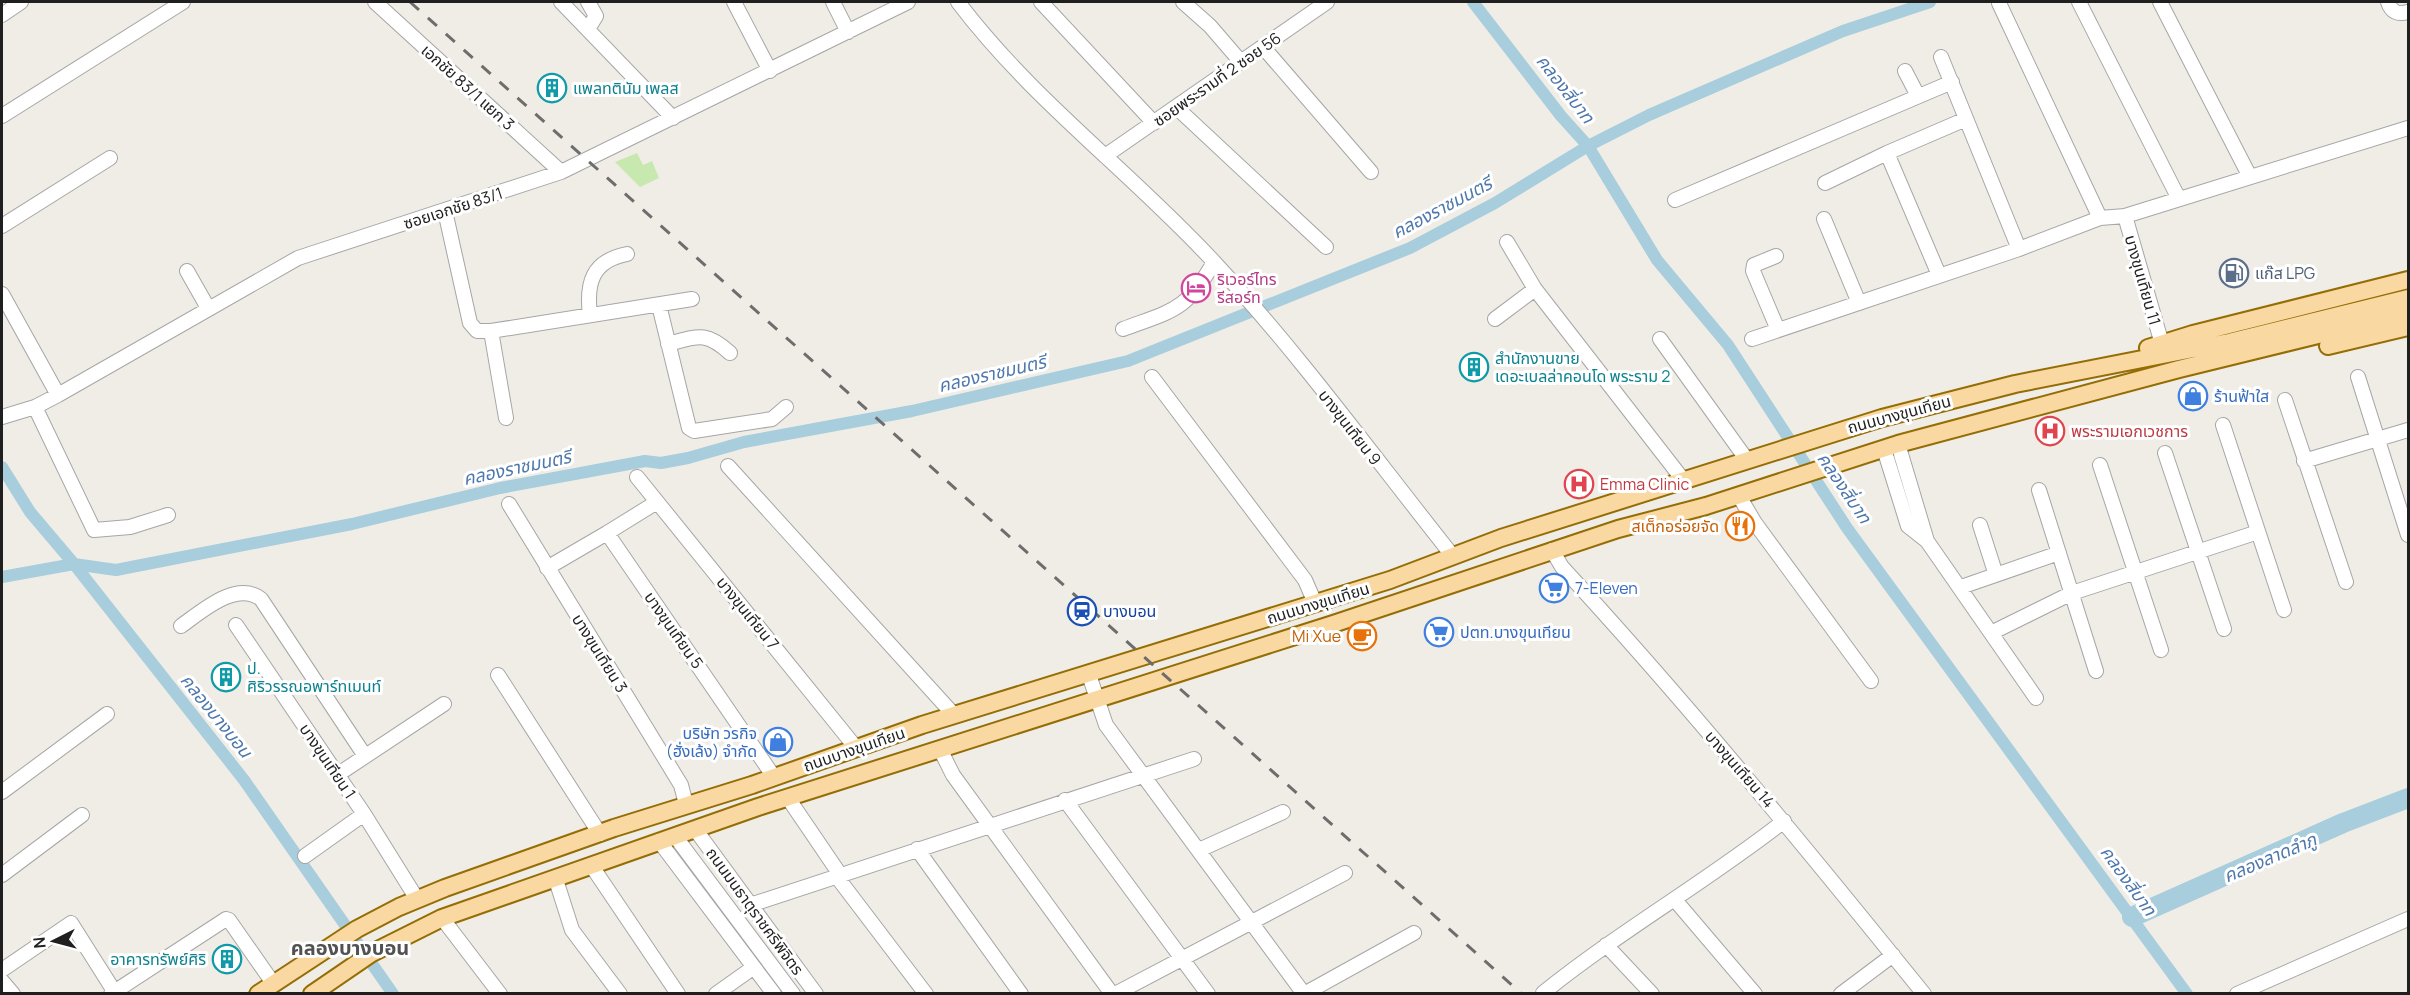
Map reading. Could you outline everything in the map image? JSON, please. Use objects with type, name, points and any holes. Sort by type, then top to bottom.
[{"type":"main road","points":[[2088,369],[2162,344],[2409,280]]},
{"type":"main road","name":"ถนนบางขุนเทียน","points":[[258,993],[334,942],[417,899],[668,810],[774,777],[954,715],[1190,644],[1390,580],[1452,555],[1805,440],[1991,389],[2229,342],[2408,298]]},
{"type":"main road","name":"ถนนบางขุนเทียน","points":[[312,993],[372,953],[442,918],[556,880],[667,838],[1098,700],[1552,550],[1739,496],[1891,447],[2139,380],[2409,313]]},
{"type":"main road","points":[[2139,380],[2186,378],[2409,327]]},
{"type":"main road","points":[[1545,525],[1552,550]]},
{"type":"main road","points":[[1190,644],[1198,666]]},
{"type":"main road","points":[[686,804],[695,829]]},
{"type":"main road","points":[[667,838],[668,810]]},
{"type":"street","points":[[2,15],[21,2]]},
{"type":"street","points":[[2,116],[183,2]]},
{"type":"street","name":"เอกชัย 83/1 แยก 3","points":[[375,2],[561,172]]},
{"type":"street","points":[[561,2],[673,117]]},
{"type":"street","points":[[588,2],[596,16],[588,29]]},
{"type":"street","points":[[734,2],[770,70]]},
{"type":"street","points":[[833,2],[848,32]]},
{"type":"street","name":"ซอยเอกชัย 83/1","points":[[2,417],[35,407],[58,395],[298,258],[561,172],[908,2]]},
{"type":"street","name":"บางขุนเทียน 9","points":[[958,2],[988,41],[1059,114],[1214,262],[1270,327],[1452,555]]},
{"type":"street","points":[[1041,2],[1154,123]]},
{"type":"street","points":[[1183,2],[1210,26],[1240,62]]},
{"type":"street","name":"ซอยพระรามที่ 2 ซอย 56","points":[[1105,156],[1327,2]]},
{"type":"street","points":[[2079,2],[2179,199]]},
{"type":"street","points":[[2160,2],[2250,177]]},
{"type":"street","points":[[2388,2],[2390,8],[2396,12],[2409,12]]},
{"type":"street","points":[[1999,3],[2100,218]]},
{"type":"street","points":[[1263,47],[1371,172]]},
{"type":"street","points":[[1941,57],[2019,249]]},
{"type":"street","points":[[1905,71],[1918,96]]},
{"type":"street","points":[[1675,200],[1952,82]]},
{"type":"street","points":[[1177,108],[1326,247]]},
{"type":"street","points":[[1825,183],[1966,119]]},
{"type":"street","points":[[1752,339],[2019,249],[2100,218],[2125,216],[2409,128]]},
{"type":"street","points":[[1887,153],[1939,275]]},
{"type":"street","points":[[2,226],[110,158]]},
{"type":"street","points":[[445,211],[470,323],[477,331],[491,331],[692,299]]},
{"type":"street","name":"บางขุนเทียน 11","points":[[2125,216],[2162,344]]},
{"type":"street","points":[[1824,219],[1859,303]]},
{"type":"street","points":[[1507,242],[1535,289],[1684,481]]},
{"type":"street","points":[[590,315],[588,299],[592,279],[606,259],[627,254]]},
{"type":"street","points":[[1776,256],[1754,265],[1753,271],[1778,330]]},
{"type":"street","points":[[1124,329],[1174,310],[1189,300],[1214,262]]},
{"type":"street","points":[[187,271],[208,308]]},
{"type":"street","points":[[1495,319],[1535,289]]},
{"type":"street","points":[[2,294],[58,395]]},
{"type":"street","points":[[659,305],[686,423],[691,430],[767,420],[786,407]]},
{"type":"street","points":[[491,331],[506,418]]},
{"type":"street","points":[[668,344],[706,336],[715,339],[730,353]]},
{"type":"street","points":[[1660,339],[1747,460]]},
{"type":"street","points":[[1152,376],[1305,580],[1315,603]]},
{"type":"street","points":[[2358,377],[2409,535]]},
{"type":"street","points":[[2285,400],[2346,582]]},
{"type":"street","points":[[35,407],[93,530],[130,527],[168,515]]},
{"type":"street","points":[[2223,425],[2284,610]]},
{"type":"street","points":[[2304,461],[2409,430]]},
{"type":"street","points":[[1891,447],[1927,541],[1993,632],[2036,698]]},
{"type":"street","points":[[2165,453],[2224,629]]},
{"type":"street","points":[[2100,465],[2161,651]]},
{"type":"street","points":[[728,466],[954,715]]},
{"type":"street","name":"บางขุนเทียน 7","points":[[637,477],[857,749]]},
{"type":"street","points":[[2039,490],[2096,671]]},
{"type":"street","points":[[1739,496],[1755,523],[1871,681]]},
{"type":"street","points":[[547,568],[657,502]]},
{"type":"street","name":"บางขุนเทียน 3","points":[[508,504],[681,784],[686,804]]},
{"type":"street","points":[[1980,525],[1995,572]]},
{"type":"street","points":[[1993,632],[2072,593],[2258,532]]},
{"type":"street","name":"บางขุนเทียน 5","points":[[607,533],[774,777]]},
{"type":"street","name":"บางขุนเทียน 14","points":[[1552,550],[1562,567],[1653,666],[1784,821],[1924,993]]},
{"type":"street","points":[[1961,587],[1995,572],[2059,553]]},
{"type":"street","points":[[181,626],[222,599],[237,594],[255,594],[261,598],[365,756]]},
{"type":"street","name":"บางขุนเทียน 1","points":[[236,625],[364,814],[417,899]]},
{"type":"street","points":[[498,675],[600,834]]},
{"type":"street","points":[[1089,675],[1106,725],[1199,850],[1250,924],[1304,993],[1414,933]]},
{"type":"street","points":[[337,775],[444,704]]},
{"type":"street","points":[[2,792],[107,714]]},
{"type":"street","points":[[940,749],[953,775],[1113,993],[1346,873]]},
{"type":"street","points":[[750,905],[1194,759]]},
{"type":"street","points":[[789,798],[839,876],[926,993]]},
{"type":"street","points":[[1065,800],[1208,993]]},
{"type":"street","points":[[1199,850],[1283,812]]},
{"type":"street","points":[[305,856],[364,814]]},
{"type":"street","points":[[2,875],[82,815]]},
{"type":"street","points":[[1543,993],[1606,945],[1675,900],[1784,821]]},
{"type":"street","name":"ถนนมนธาตุราชศรีพิจิตร","points":[[695,829],[816,993]]},
{"type":"street","name":"ถนนมนธาตุราชศรีพิจิตร","points":[[667,838],[774,993]]},
{"type":"street","name":"ถนนมนธาตุราชศรีพิจิตร","points":[[667,838],[793,993]]},
{"type":"street","points":[[917,849],[1021,993]]},
{"type":"street","points":[[591,865],[678,993]]},
{"type":"street","points":[[556,880],[572,930],[620,993]]},
{"type":"street","points":[[1675,900],[1755,993]]},
{"type":"street","points":[[442,918],[501,993]]},
{"type":"street","points":[[2237,993],[2409,919]]},
{"type":"street","points":[[2,970],[71,923],[117,992],[224,921],[229,920],[273,983]]},
{"type":"street","points":[[1606,945],[1652,993]]},
{"type":"street","points":[[1841,993],[1893,955]]},
{"type":"street","points":[[716,993],[754,967]]},
{"type":"street","points":[[2,980],[13,993]]},
{"type":"green space","points":[[637,153],[643,165],[652,161],[659,178],[640,187],[615,162]]},
{"type":"waterway","name":"คลองสี่บาท","points":[[1473,2],[1561,116],[1588,146],[1657,260],[1728,345],[1847,528],[2187,994]]},
{"type":"waterway","name":"คลองราชมนตรี","points":[[2,577],[74,564],[116,570],[352,524],[500,488],[645,461],[661,463],[688,458],[744,442],[912,411],[1128,361],[1410,248],[1495,203],[1588,146],[1649,115],[1843,31],[1930,2]]},
{"type":"waterway","name":"คลองบางบอน","points":[[2,467],[30,512],[74,564],[244,780],[393,994]]},
{"type":"waterway","name":"คลองลาดลำภู","points":[[2132,917],[2343,823],[2408,798]]},
{"type":"railway","points":[[410,2],[1522,994]]},
{"type":"place","name":"แพลทตินัม เพลส","points":[[552,88]]},
{"type":"place","name":"แก๊ส LPG","points":[[2234,273]]},
{"type":"place","name":"ริเวอร์ไทร รีสอร์ท","points":[[1196,288]]},
{"type":"place","name":"สำนักงานขาย เดอะเบลล่าคอนโด พระราม 2","points":[[1474,367]]},
{"type":"place","name":"ร้านฟ้าใส","points":[[2193,396]]},
{"type":"place","name":"พระรามเอกเวชการ","points":[[2050,431]]},
{"type":"place","name":"Emma Clinic","points":[[1579,484]]},
{"type":"place","name":"สเต็กอร่อยจัด","points":[[1740,526]]},
{"type":"place","name":"7-Eleven","points":[[1554,588]]},
{"type":"place","name":"บางบอน","points":[[1082,611]]},
{"type":"place","name":"ปตท.บางขุนเทียน","points":[[1439,632]]},
{"type":"place","name":"Mi Xue","points":[[1362,636]]},
{"type":"place","name":"ป. ศิริวรรณอพาร์ทเมนท์","points":[[226,677]]},
{"type":"place","name":"บริษัท วรกิจ (ฮั่งเล้ง) จำกัด","points":[[778,742]]},
{"type":"place","name":"อาคารทรัพย์ศิริ","points":[[227,959]]},
{"type":"district","name":"คลองบางบอน","points":[[350,948]]}]
